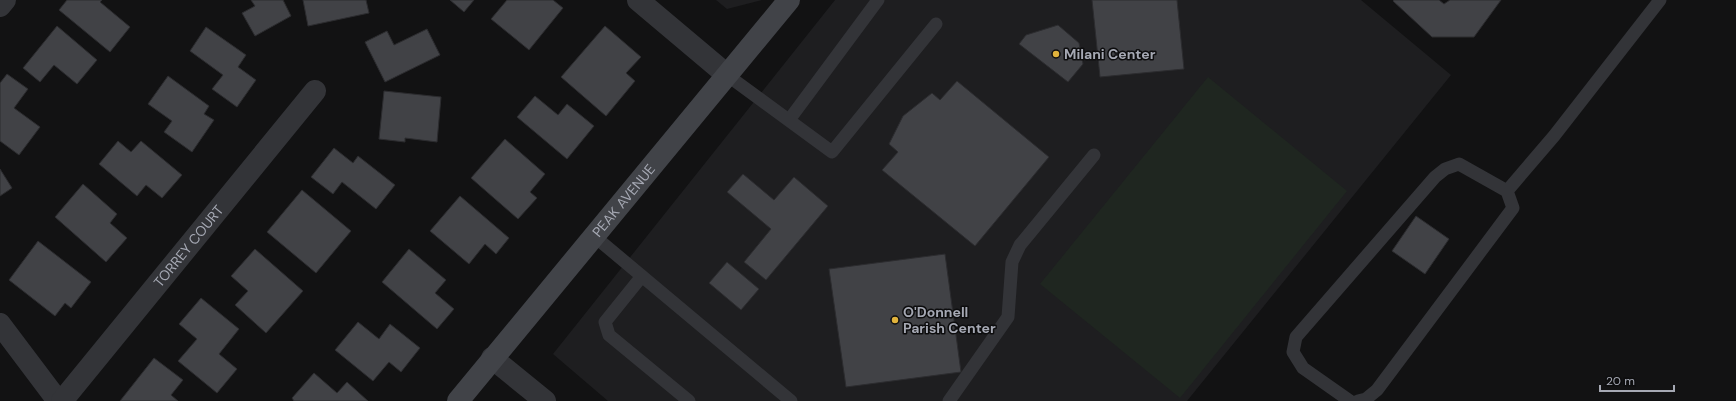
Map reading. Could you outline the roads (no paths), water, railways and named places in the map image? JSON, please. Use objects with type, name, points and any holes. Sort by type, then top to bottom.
[{"type":"street","points":[[0,6],[5,0]]},
{"type":"street","points":[[638,0],[727,75]]},
{"type":"street","name":"PEAK AVENUE","points":[[458,401],[789,0]]},
{"type":"street","name":"TORREY COURT","points":[[62,401],[315,91]]},
{"type":"street","points":[[0,324],[58,401]]},
{"type":"street","points":[[492,358],[544,401]]},
{"type":"lane","points":[[789,120],[878,0]]},
{"type":"lane","points":[[1507,190],[1554,136],[1660,0]]},
{"type":"lane","points":[[727,75],[832,152],[936,24]]},
{"type":"lane","points":[[949,401],[1008,317],[1012,262],[1020,245],[1094,155]]},
{"type":"lane","points":[[1350,401],[1303,368],[1293,352],[1296,337],[1435,178],[1445,169],[1459,164],[1507,190],[1513,208],[1377,390],[1366,399],[1358,401]]},
{"type":"lane","points":[[594,236],[791,401]]},
{"type":"lane","points":[[642,276],[606,322],[609,335],[689,401]]},
{"type":"place","name":"Milani Center","points":[[1056,54]]},
{"type":"place","name":"O'Donnell Parish Center","points":[[895,320]]}]
